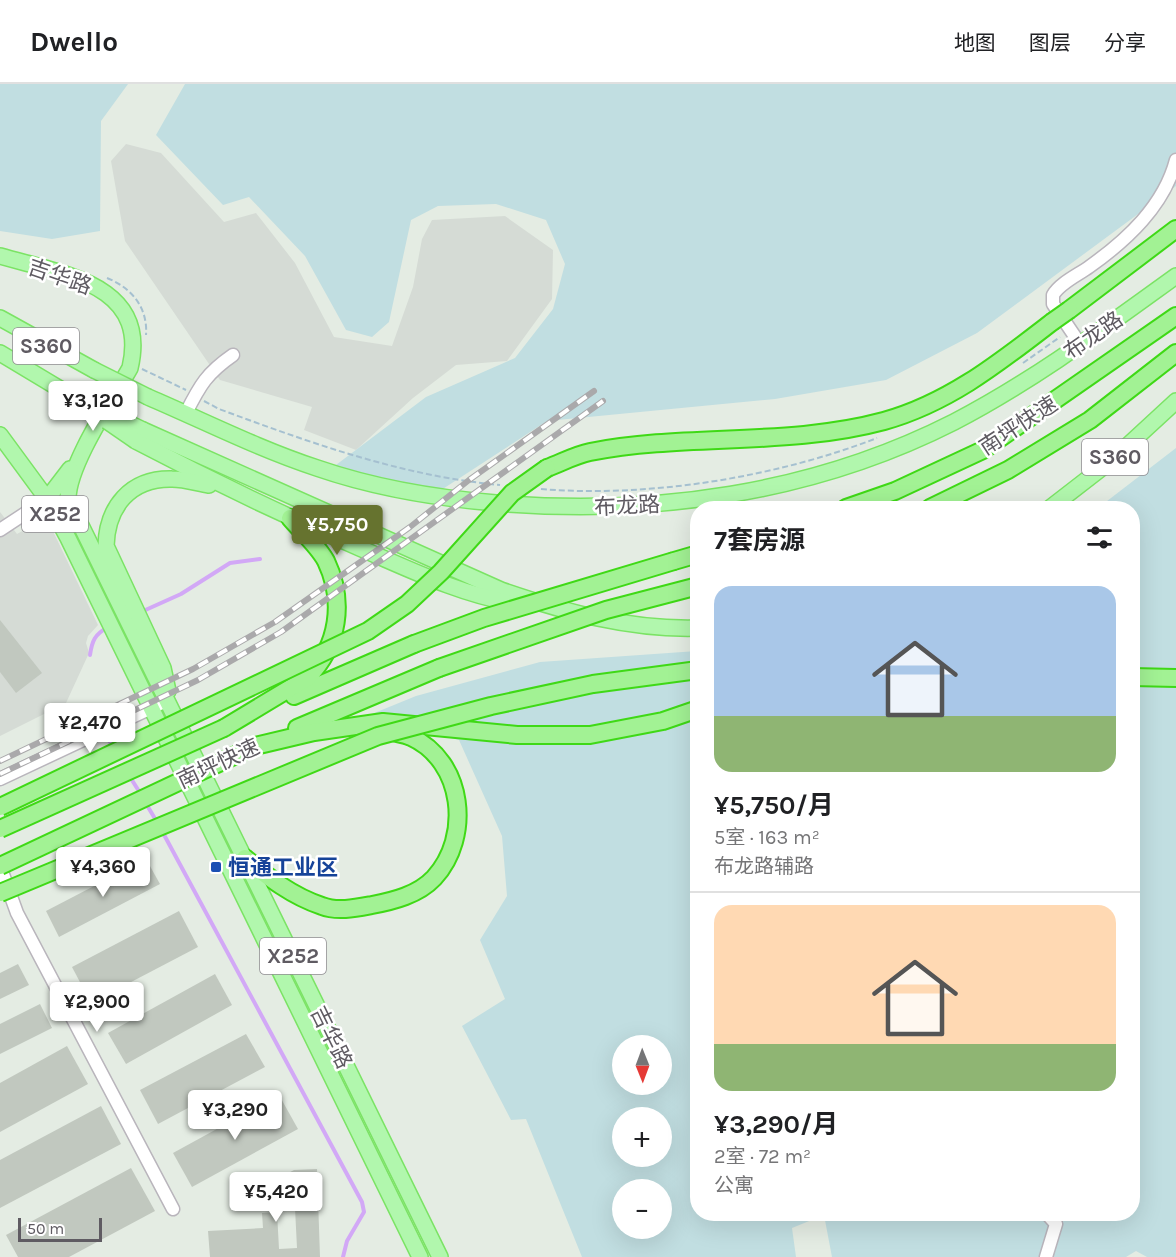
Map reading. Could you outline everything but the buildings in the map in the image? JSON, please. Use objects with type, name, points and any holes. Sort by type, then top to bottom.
[{"type":"highway","points":[[0,807],[368,631],[407,604],[441,572],[512,493],[547,468],[588,452],[669,442],[803,434],[856,427],[886,420],[954,393],[1176,229]]},
{"type":"highway","name":"南坪快速","points":[[866,501],[895,491],[984,450],[1176,316]]},
{"type":"highway","name":"南坪快速","points":[[944,501],[1008,470],[1090,420],[1176,353]]},
{"type":"highway","points":[[224,728],[307,678],[317,668],[336,628],[337,599],[325,560],[290,518]]},
{"type":"highway","name":"南坪快速","points":[[0,829],[414,644],[496,615],[690,556]]},
{"type":"highway","name":"南坪快速","points":[[0,866],[255,746],[439,668],[575,620],[690,588]]},
{"type":"highway","points":[[0,892],[378,736],[491,706],[593,684],[690,671]]},
{"type":"highway","points":[[1140,676],[1176,678]]},
{"type":"highway","points":[[349,729],[383,722],[517,735],[590,735],[663,721],[690,712]]},
{"type":"highway","points":[[245,858],[279,886],[324,908],[352,909],[386,903],[414,893],[434,878],[449,853],[458,829],[457,799],[449,773],[432,751],[411,737],[385,730],[349,729],[314,732],[255,746]]},
{"type":"main road","name":"吉华路","points":[[0,256],[92,285],[120,305],[133,328],[134,352],[130,368],[68,484],[68,499],[120,592],[150,653],[166,700],[440,1257]]},
{"type":"main road","name":"布龙路","points":[[693,501],[760,490],[829,472],[951,423],[996,399],[1080,344],[1176,276]]},
{"type":"main road","name":"布龙路","points":[[0,318],[148,397],[317,469],[416,494],[550,507],[628,507],[690,501]]},
{"type":"main road","name":"S360","points":[[0,353],[140,435]]},
{"type":"main road","name":"S360","points":[[1059,501],[1112,460],[1176,401]]},
{"type":"main road","name":"X252","points":[[0,435],[46,499]]},
{"type":"main road","points":[[140,435],[223,487],[290,518],[467,592],[626,624],[690,628]]},
{"type":"main road","points":[[140,435],[441,565],[560,611]]},
{"type":"main road","points":[[46,499],[62,476],[79,462]]},
{"type":"main road","points":[[120,592],[106,546],[106,532],[116,504],[140,484],[171,478],[223,487]]},
{"type":"main road","name":"吉华路","points":[[46,499],[420,1257]]},
{"type":"street","points":[[1080,344],[1053,304],[1053,295],[1118,244],[1146,217],[1164,191],[1176,160]]},
{"type":"street","points":[[186,413],[203,380],[212,369],[233,355]]},
{"type":"street","points":[[0,530],[46,499]]},
{"type":"street","points":[[0,779],[166,700]]},
{"type":"street","points":[[0,866],[17,913],[172,1209]]},
{"type":"street","points":[[1046,1257],[1056,1224],[1053,1221]]},
{"type":"shaded area","points":[[0,84],[128,84],[101,121],[100,231],[52,239],[0,231]]},
{"type":"shaded area","points":[[185,84],[1176,84],[1176,186],[977,333],[886,380],[775,399],[547,421],[432,496],[332,468],[426,397],[515,358],[553,309],[565,264],[546,220],[496,204],[438,206],[411,220],[389,322],[372,337],[346,330],[305,256],[249,197],[223,205],[156,135]]},
{"type":"shaded area","points":[[126,144],[161,153],[224,222],[256,213],[295,263],[334,337],[392,346],[413,287],[422,239],[432,220],[505,216],[553,250],[552,299],[507,361],[456,365],[413,398],[356,450],[304,430],[312,407],[220,380],[125,241],[111,161]]},
{"type":"shaded area","points":[[1176,448],[1176,1257],[1147,1257],[1136,1251],[1126,1257],[832,1257],[825,1221],[1140,1221],[1140,501],[1107,501]]},
{"type":"shaded area","points":[[0,512],[17,534],[37,523],[49,523],[98,625],[88,636],[86,643],[89,653],[66,703],[0,736]]},
{"type":"shaded area","points":[[690,651],[690,1221],[809,1221],[792,1228],[796,1257],[582,1257],[526,1119],[511,1120],[462,1026],[505,999],[480,940],[507,896],[502,836],[459,740],[367,716],[416,696],[540,662]]},
{"type":"waterway","points":[[141,612],[181,594],[230,563],[260,559]]},
{"type":"waterway","points":[[90,655],[95,638],[107,628]]},
{"type":"waterway","points":[[108,739],[113,747]]},
{"type":"waterway","points":[[130,777],[142,796]]},
{"type":"waterway","points":[[145,802],[157,822]]},
{"type":"waterway","points":[[162,831],[362,1202],[364,1212],[347,1241],[343,1257]]},
{"type":"railway","points":[[0,761],[193,669],[275,622],[410,527],[469,480],[594,391]]},
{"type":"railway","points":[[0,774],[198,680],[281,632],[603,401]]},
{"type":"place","name":"恒通工业区","points":[[216,867]]}]
